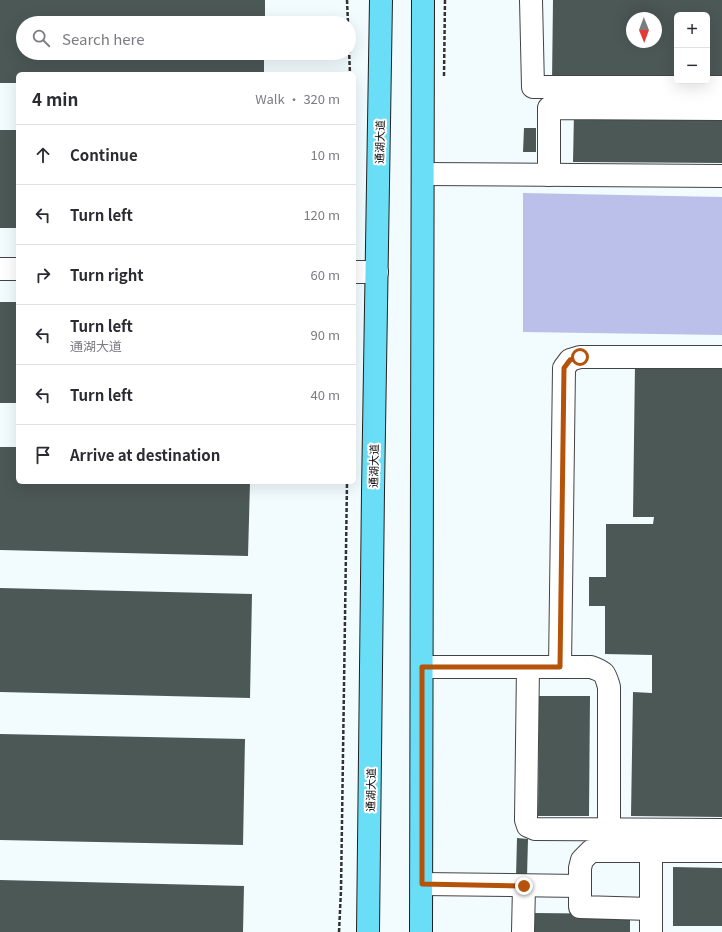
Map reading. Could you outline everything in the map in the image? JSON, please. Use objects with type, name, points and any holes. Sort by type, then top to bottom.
[{"type":"main road","name":"通湖大道","points":[[368,932],[372,522],[381,0]]},
{"type":"main road","points":[[421,932],[423,0]]},
{"type":"lane","points":[[531,0],[533,87],[722,88]]},
{"type":"lane","points":[[548,174],[549,108],[722,109]]},
{"type":"lane","points":[[423,174],[722,176]]},
{"type":"lane","points":[[0,269],[16,269]]},
{"type":"lane","points":[[356,272],[377,272]]},
{"type":"lane","points":[[560,667],[564,368],[570,360],[580,357],[722,357]]},
{"type":"lane","points":[[422,667],[591,667],[602,671],[606,677],[609,687],[609,829]]},
{"type":"lane","points":[[528,667],[526,820],[528,826],[535,829],[722,830]]},
{"type":"lane","points":[[651,909],[580,907],[580,868],[582,860],[590,851],[722,851]]},
{"type":"lane","points":[[651,851],[651,932]]},
{"type":"lane","points":[[422,884],[580,886]]},
{"type":"lane","points":[[523,932],[524,886]]},
{"type":"path","points":[[347,0],[348,16]]},
{"type":"path","points":[[349,60],[350,72]]},
{"type":"path","points":[[339,932],[341,890],[347,484]]},
{"type":"shaded area","points":[[523,193],[722,197],[722,335],[523,332]]},
{"type":"building","points":[[0,0],[265,0],[265,16],[16,16],[16,60],[264,60],[264,72],[16,72],[16,83],[0,83]]},
{"type":"building","points":[[553,0],[722,0],[722,83],[710,81],[710,12],[674,12],[674,82],[552,81]]},
{"type":"building","points":[[574,113],[722,114],[722,163],[573,162]]},
{"type":"building","points":[[524,128],[536,128],[536,152],[523,152]]},
{"type":"building","points":[[0,130],[16,130],[16,228],[0,228]]},
{"type":"building","points":[[0,302],[16,302],[16,403],[0,403]]},
{"type":"building","points":[[635,364],[722,365],[722,817],[631,816],[633,692],[652,693],[652,655],[605,654],[605,606],[589,606],[589,577],[606,577],[606,524],[653,524],[654,517],[633,517]]},
{"type":"building","points":[[0,447],[16,447],[16,484],[250,484],[248,556],[0,550]]},
{"type":"building","points":[[0,588],[252,594],[250,698],[0,692]]},
{"type":"building","points":[[539,696],[590,696],[589,816],[538,816]]},
{"type":"building","points":[[0,734],[245,739],[243,845],[0,840]]},
{"type":"building","points":[[517,838],[528,839],[527,877],[516,877]]},
{"type":"building","points":[[673,867],[722,868],[722,926],[673,926]]},
{"type":"building","points":[[0,880],[244,886],[243,932],[0,932]]},
{"type":"building","points":[[534,913],[630,914],[630,932],[534,932]]},
{"type":"route","points":[[524,886],[422,884],[422,667],[560,667],[564,368],[570,360],[580,357]]}]
